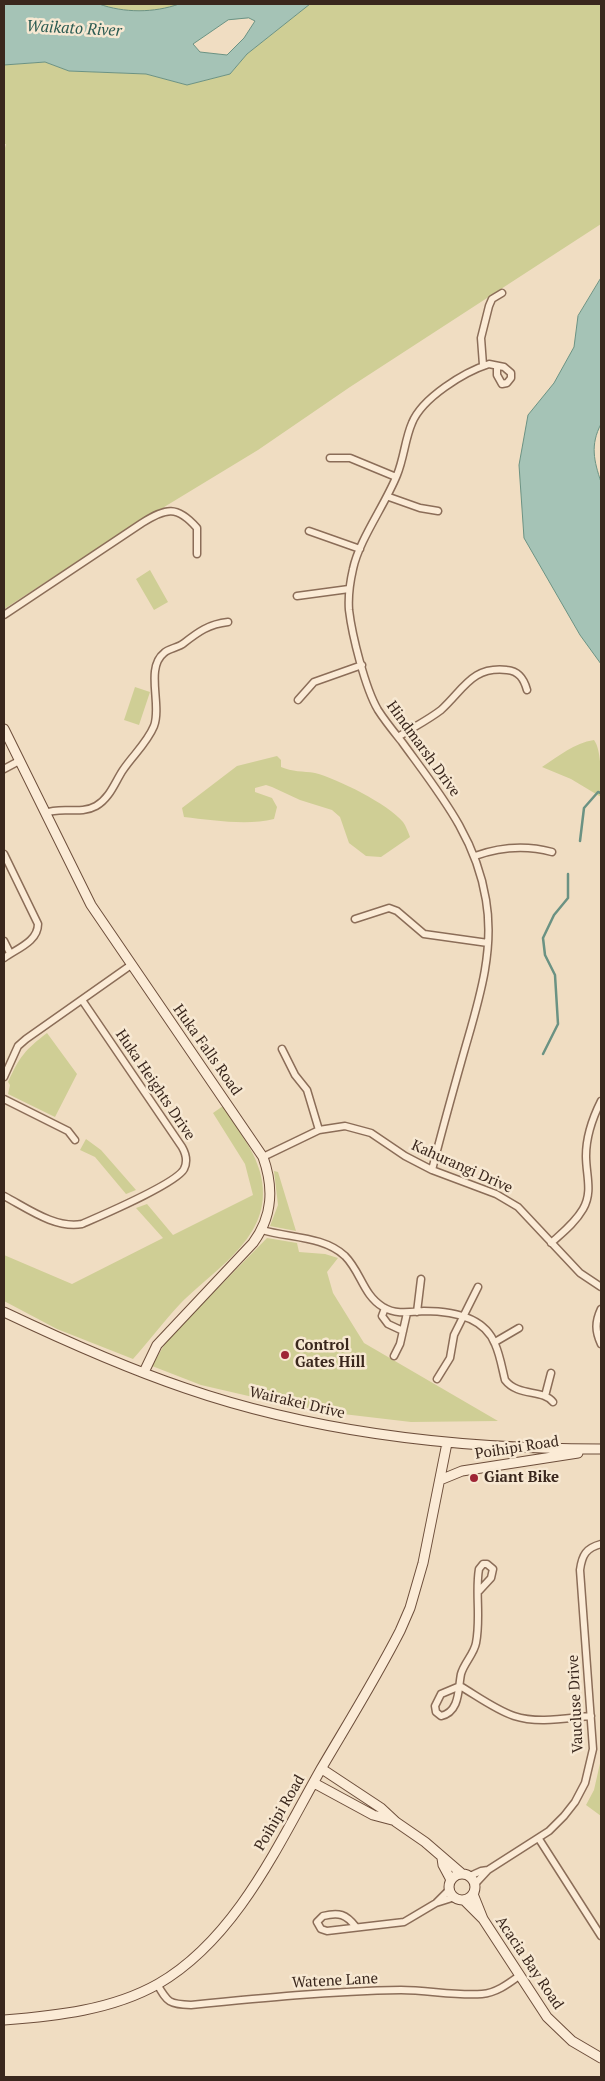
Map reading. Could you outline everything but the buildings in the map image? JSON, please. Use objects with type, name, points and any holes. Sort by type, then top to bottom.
[{"type":"main road","name":"Huka Falls Road","points":[[4,729],[87,898],[263,1157],[268,1172],[271,1200],[262,1230],[253,1243],[157,1345],[144,1372]]},
{"type":"main road","name":"Wairakei Drive","points":[[4,1312],[185,1388],[274,1413],[340,1428],[447,1443],[601,1449]]},
{"type":"main road","name":"Poihipi Road","points":[[4,2020],[47,2017],[88,2010],[157,1984],[198,1954],[217,1937],[234,1916],[260,1875],[390,1651],[410,1608],[423,1563],[447,1443]]},
{"type":"main road","name":"Poihipi Road","points":[[440,1480],[462,1471],[601,1449]]},
{"type":"main road","name":"Acacia Bay Road","points":[[322,1769],[381,1808],[396,1822],[425,1842],[442,1858],[469,1878]]},
{"type":"main road","name":"Acacia Bay Road","points":[[314,1783],[373,1814],[396,1822]]},
{"type":"main road","name":"Acacia Bay Road","points":[[442,1858],[450,1885],[459,1898],[483,1919]]},
{"type":"main road","points":[[450,1885],[469,1878],[473,1894],[459,1898]]},
{"type":"main road","name":"Acacia Bay Road","points":[[473,1894],[483,1919],[538,2005],[558,2029],[581,2047],[601,2058]]},
{"type":"street","points":[[483,366],[481,338],[483,330],[492,299],[502,293]]},
{"type":"street","name":"Hindmarsh Drive","points":[[432,1170],[483,984],[488,943],[487,903],[482,877],[475,856],[451,811],[377,709],[352,629],[349,589],[360,549],[389,497],[403,459],[411,424],[418,411],[437,392],[483,366],[489,364],[497,366]]},
{"type":"street","points":[[330,458],[350,458],[396,477]]},
{"type":"street","points":[[389,497],[420,508],[438,511]]},
{"type":"street","points":[[4,615],[156,515],[165,511],[179,512],[197,528],[197,554]]},
{"type":"street","points":[[309,531],[360,549]]},
{"type":"street","points":[[297,596],[349,589]]},
{"type":"street","points":[[45,813],[62,809],[87,810],[106,798],[123,770],[150,735],[155,724],[154,670],[164,653],[183,644],[202,629],[228,622]]},
{"type":"street","points":[[298,700],[314,682],[362,665]]},
{"type":"street","points":[[398,737],[439,711],[464,684],[483,672],[493,669],[513,670],[523,677],[527,690]]},
{"type":"street","points":[[4,769],[20,761]]},
{"type":"street","points":[[475,856],[508,848],[534,847],[552,852]]},
{"type":"street","points":[[4,854],[38,924],[34,938],[4,958]]},
{"type":"street","points":[[355,919],[389,908],[397,911],[424,934],[488,943]]},
{"type":"street","points":[[4,941],[10,953]]},
{"type":"street","points":[[4,1077],[18,1046],[131,965]]},
{"type":"street","name":"Huka Heights Drive","points":[[4,1196],[59,1224],[74,1226],[138,1198],[176,1178],[183,1170],[186,1154],[182,1147],[82,1000]]},
{"type":"street","points":[[282,1049],[295,1075],[307,1090],[319,1130]]},
{"type":"street","points":[[4,1099],[68,1131],[75,1140]]},
{"type":"street","points":[[551,1243],[576,1219],[584,1208],[589,1184],[586,1157],[587,1138],[591,1122],[601,1101]]},
{"type":"street","name":"Kahurangi Drive","points":[[263,1157],[319,1130],[345,1126],[371,1133],[405,1156],[432,1170],[496,1194],[518,1207],[580,1274],[601,1287]]},
{"type":"street","points":[[262,1230],[321,1242],[336,1250],[345,1256],[366,1291],[385,1308],[407,1313],[442,1312],[463,1315],[475,1320],[485,1328],[495,1342],[505,1380],[512,1389],[545,1396],[553,1402]]},
{"type":"street","points":[[417,1312],[421,1280]]},
{"type":"street","points":[[437,1379],[450,1358],[454,1335],[478,1287]]},
{"type":"street","points":[[385,1308],[382,1316],[388,1324],[403,1331]]},
{"type":"street","points":[[601,1309],[596,1320],[597,1336],[601,1344]]},
{"type":"street","points":[[394,1356],[407,1313]]},
{"type":"street","points":[[495,1342],[520,1328]]},
{"type":"street","points":[[545,1396],[550,1374]]},
{"type":"street","name":"Vaucluse Drive","points":[[469,1878],[481,1871],[488,1870],[539,1839],[564,1816],[575,1802],[585,1783],[593,1749],[580,1570],[585,1551],[601,1544]]},
{"type":"street","points":[[460,1686],[441,1694],[435,1706],[436,1712],[441,1716],[447,1715],[452,1710],[460,1692],[462,1671],[476,1642],[479,1591]]},
{"type":"street","points":[[460,1686],[512,1715],[524,1718],[540,1720],[591,1716]]},
{"type":"street","points":[[539,1839],[601,1936]]},
{"type":"street","points":[[436,1903],[450,1885]]},
{"type":"street","points":[[356,1927],[343,1914],[323,1916],[318,1922],[321,1929],[327,1931],[404,1922],[436,1903],[459,1898]]},
{"type":"street","name":"Watene Lane","points":[[157,1984],[167,2001],[175,2004],[191,2005],[304,1994],[379,1990],[426,1990],[481,1994],[497,1990],[520,1976]]},
{"type":"shaded area","points":[[99,4],[179,4],[139,11]]},
{"type":"shaded area","points":[[310,4],[601,4],[601,224],[350,387],[258,450],[123,532],[4,609],[4,152],[6,144],[4,144],[4,65],[45,62],[69,71],[146,74],[187,85],[230,74],[247,54]]},
{"type":"shaded area","points":[[150,570],[168,602],[154,610],[136,579]]},
{"type":"shaded area","points":[[135,687],[150,692],[139,725],[124,720]]},
{"type":"shaded area","points":[[594,740],[600,759],[601,797],[571,779],[542,767],[573,747]]},
{"type":"shaded area","points":[[277,756],[281,760],[281,767],[285,769],[325,776],[375,800],[403,822],[410,837],[381,857],[366,856],[349,843],[340,817],[332,810],[300,800],[266,785],[255,788],[255,792],[272,798],[277,807],[274,819],[241,822],[184,817],[182,808],[237,766]]},
{"type":"shaded area","points":[[47,1033],[77,1074],[55,1117],[8,1094],[10,1085],[8,1082],[16,1066],[28,1049]]},
{"type":"shaded area","points":[[223,1106],[249,1146],[257,1163],[263,1194],[260,1213],[252,1231],[241,1247],[180,1304],[133,1359],[57,1329],[4,1301],[4,1255],[72,1284],[163,1238],[136,1208],[147,1204],[173,1235],[253,1195],[245,1164],[213,1113]]},
{"type":"shaded area","points":[[86,1139],[101,1150],[136,1190],[126,1194],[95,1157],[80,1150]]},
{"type":"shaded area","points":[[274,1171],[278,1172],[296,1231],[270,1226],[278,1205]]},
{"type":"shaded area","points":[[267,1238],[297,1243],[299,1252],[325,1254],[338,1258],[327,1272],[333,1293],[364,1343],[498,1421],[411,1422],[309,1410],[201,1385],[152,1366],[167,1340]]},
{"type":"shaded area","points":[[601,1759],[601,1816],[586,1805],[594,1790]]},
{"type":"water","name":"Waikato River","points":[[4,4],[99,4],[139,11],[179,4],[310,4],[247,54],[230,74],[187,85],[146,74],[69,71],[45,62],[4,65]],"holes":[[[249,18],[255,21],[244,38],[227,55],[200,52],[193,44],[228,20]]]},
{"type":"water","points":[[601,278],[601,424],[595,439],[594,453],[601,482],[601,664],[580,635],[524,538],[519,465],[528,415],[554,383],[574,347],[578,316]]},
{"type":"waterway","points":[[580,841],[584,808],[598,792],[601,793]]},
{"type":"waterway","points":[[543,1054],[558,1024],[555,975],[545,955],[543,938],[554,915],[568,898],[568,874]]},
{"type":"place","name":"Control Gates Hill","points":[[285,1355]]},
{"type":"place","name":"Giant Bike","points":[[474,1478]]}]
